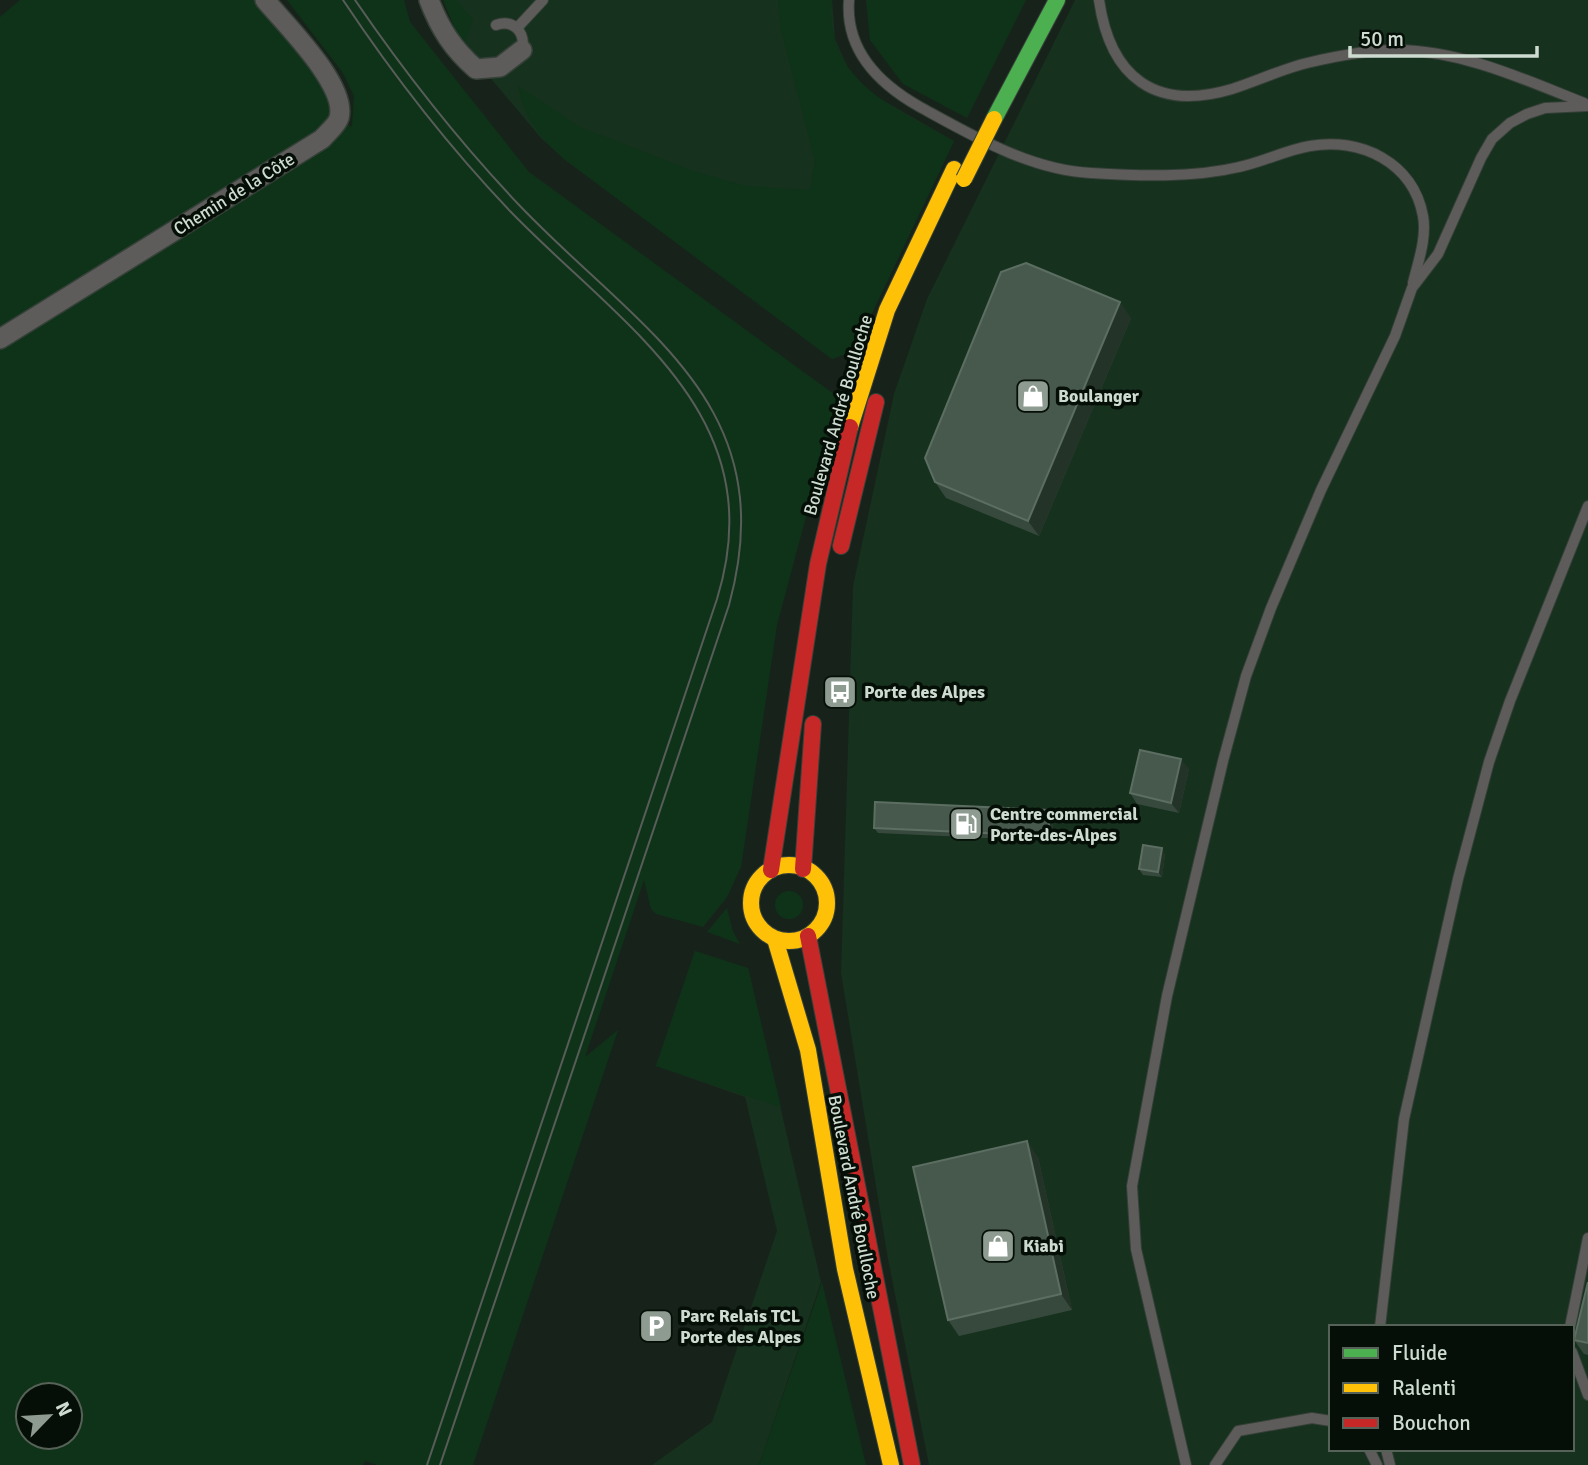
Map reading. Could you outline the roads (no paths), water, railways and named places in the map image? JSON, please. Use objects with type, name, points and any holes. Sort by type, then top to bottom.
[{"type":"main road","name":"Boulevard André Boulloche","points":[[891,1465],[841,1245],[817,1105],[792,985],[775,939],[761,929],[751,906],[754,889],[771,870],[793,746],[805,644],[831,507],[860,394],[898,284],[959,174],[988,114],[1057,0]]},
{"type":"main road","name":"Boulevard André Boulloche","points":[[988,114],[1012,48]]},
{"type":"main road","name":"Boulevard André Boulloche","points":[[839,556],[867,448],[883,369],[959,174]]},
{"type":"main road","points":[[803,869],[816,689]]},
{"type":"main road","points":[[771,870],[787,866],[803,869],[822,885],[827,901],[820,925],[808,936],[795,941],[775,939]]},
{"type":"main road","name":"Boulevard André Boulloche","points":[[808,936],[912,1465]]},
{"type":"street","name":"Chemin de la Côte","points":[[0,339],[322,139],[339,120],[340,98],[329,78],[265,0]]},
{"type":"street","points":[[429,0],[438,25],[456,51],[476,69],[499,67],[522,50]]},
{"type":"lane","points":[[517,28],[543,0]]},
{"type":"lane","points":[[849,0],[852,38],[869,70],[885,85],[960,129],[1028,160],[1088,173],[1169,173],[1239,167],[1312,146],[1361,146],[1379,154],[1402,173],[1414,191],[1423,216],[1422,243],[1412,288],[1395,336],[1296,547],[1247,676],[1186,912],[1136,1155],[1132,1186],[1136,1250],[1186,1465]]},
{"type":"lane","points":[[1099,0],[1102,20],[1113,50],[1127,73],[1144,86],[1168,95],[1197,97],[1231,89],[1307,63],[1398,50],[1459,57],[1511,73],[1588,105]]},
{"type":"lane","points":[[496,25],[505,23],[517,28],[523,38],[522,50]]},
{"type":"lane","points":[[1412,288],[1438,254],[1492,139],[1510,123],[1545,107],[1588,105]]},
{"type":"lane","points":[[1380,1325],[1404,1119],[1417,1052],[1472,823],[1510,701],[1580,533],[1588,506]]},
{"type":"lane","points":[[1570,1325],[1588,1238]]},
{"type":"lane","points":[[1574,1357],[1588,1395]]},
{"type":"lane","points":[[1214,1465],[1238,1431],[1312,1418],[1329,1421]]},
{"type":"tram line","points":[[343,0],[401,83],[465,161],[510,211],[640,336],[677,379],[706,426],[724,477],[729,534],[717,599],[427,1465]]},
{"type":"tram line","points":[[355,0],[434,107],[498,183],[654,335],[691,378],[719,424],[737,476],[741,535],[729,605],[440,1465]]},
{"type":"place","name":"Boulanger","points":[[1033,396]]},
{"type":"place","name":"Porte des Alpes","points":[[840,692]]},
{"type":"place","name":"Centre commercial Porte-des-Alpes","points":[[966,824]]},
{"type":"place","name":"Kiabi","points":[[998,1246]]},
{"type":"place","name":"Parc Relais TCL Porte des Alpes","points":[[656,1326]]}]
